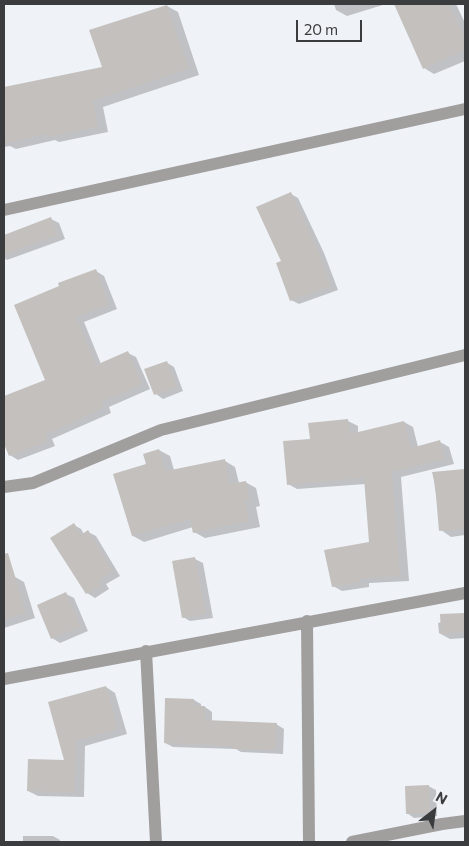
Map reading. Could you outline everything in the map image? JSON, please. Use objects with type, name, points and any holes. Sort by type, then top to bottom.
[{"type":"street","points":[[4,210],[465,109]]},
{"type":"street","points":[[4,486],[33,483],[161,430],[465,355]]},
{"type":"street","points":[[4,679],[465,593]]},
{"type":"street","points":[[307,621],[308,842]]},
{"type":"street","points":[[146,651],[156,842]]},
{"type":"street","points":[[352,842],[465,821]]},
{"type":"building","points":[[394,4],[449,4],[465,39],[465,50],[423,69]]},
{"type":"building","points":[[167,5],[189,69],[93,101],[98,127],[47,137],[46,134],[4,144],[4,87],[102,67],[89,30]]},
{"type":"building","points":[[291,192],[317,248],[331,286],[290,301],[276,263],[281,261],[256,207]]},
{"type":"building","points":[[51,217],[58,235],[4,255],[4,235]]},
{"type":"building","points":[[96,269],[109,305],[76,317],[96,365],[128,351],[142,385],[101,402],[104,408],[45,435],[47,442],[9,456],[4,444],[4,396],[45,380],[14,305],[59,286],[58,283]]},
{"type":"building","points":[[167,361],[177,387],[154,395],[144,369]]},
{"type":"building","points":[[348,419],[350,434],[404,421],[411,448],[440,440],[445,459],[392,472],[400,576],[360,579],[360,582],[332,587],[324,550],[369,542],[364,478],[287,485],[283,441],[310,439],[308,423]]},
{"type":"building","points":[[159,449],[166,471],[225,459],[230,484],[246,481],[250,501],[245,501],[249,521],[193,533],[190,519],[132,536],[113,474],[146,464],[143,454]]},
{"type":"building","points":[[465,469],[465,529],[439,531],[435,484],[432,472]]},
{"type":"building","points":[[74,523],[81,535],[88,530],[113,571],[99,580],[102,585],[86,594],[50,538]]},
{"type":"building","points":[[8,553],[26,613],[4,620],[4,554]]},
{"type":"building","points":[[195,557],[206,614],[182,618],[172,561]]},
{"type":"building","points":[[66,592],[81,627],[51,639],[37,605]]},
{"type":"building","points":[[465,613],[465,632],[441,634],[440,614]]},
{"type":"building","points":[[106,686],[118,729],[76,741],[75,793],[27,791],[28,759],[64,760],[48,702]]},
{"type":"building","points":[[165,698],[194,699],[194,706],[205,706],[205,720],[277,723],[276,750],[232,749],[232,746],[164,743]]},
{"type":"building","points":[[429,785],[430,813],[406,814],[405,786]]}]
